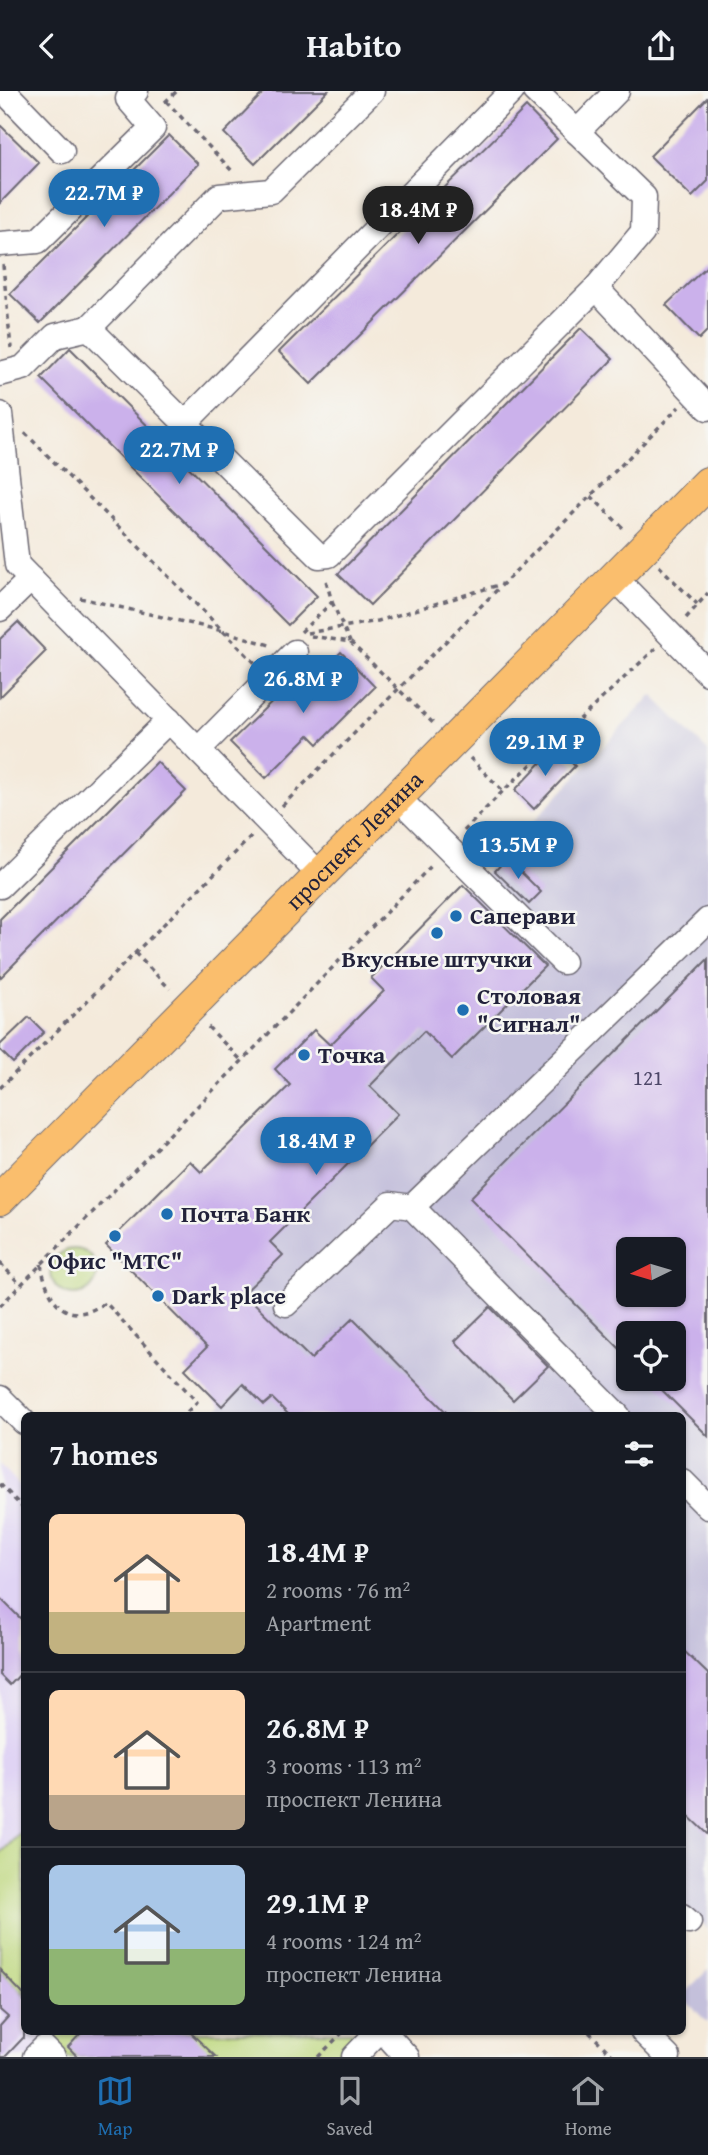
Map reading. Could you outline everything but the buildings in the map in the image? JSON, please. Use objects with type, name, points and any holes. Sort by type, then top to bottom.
[{"type":"main road","name":"проспект Ленина","points":[[0,1199],[708,483]]},
{"type":"street","points":[[4,91],[62,151]]},
{"type":"street","points":[[7,372],[23,368],[55,336],[89,328],[219,196],[271,191],[372,91]]},
{"type":"street","points":[[185,423],[512,91]]},
{"type":"street","points":[[89,328],[319,556],[329,555],[596,288],[643,232],[644,197],[584,125],[535,91]]},
{"type":"street","points":[[584,125],[592,91]]},
{"type":"street","points":[[584,125],[617,91]]},
{"type":"street","points":[[1,244],[38,241],[153,128],[128,94]]},
{"type":"street","points":[[596,288],[700,400]]},
{"type":"street","points":[[10,421],[4,491],[17,565],[320,875]]},
{"type":"street","points":[[614,577],[708,673]]},
{"type":"street","points":[[0,609],[31,579]]},
{"type":"street","points":[[198,750],[270,678],[296,643]]},
{"type":"street","points":[[0,886],[169,720]]},
{"type":"street","points":[[397,797],[562,962]]},
{"type":"street","points":[[412,1207],[708,920]]},
{"type":"street","points":[[286,1304],[391,1204],[412,1207],[614,1412]]},
{"type":"street","points":[[0,1398],[21,1419]]},
{"type":"street","points":[[686,1485],[708,1507]]},
{"type":"street","points":[[354,2057],[375,2035]]},
{"type":"street","points":[[387,2035],[407,2057]]},
{"type":"street","points":[[646,2035],[668,2057]]},
{"type":"street","points":[[35,2057],[44,2048],[53,2057]]},
{"type":"path","points":[[166,101],[253,193]]},
{"type":"path","points":[[1,244],[7,372]]},
{"type":"path","points":[[0,1088],[504,583],[700,400]]},
{"type":"path","points":[[10,421],[270,678]]},
{"type":"path","points":[[319,556],[332,602],[350,642],[503,791]]},
{"type":"path","points":[[296,643],[343,627],[378,621],[504,583]]},
{"type":"path","points":[[464,831],[670,635],[708,593]]},
{"type":"path","points":[[79,598],[223,631],[296,643],[350,642]]},
{"type":"path","points":[[296,643],[332,602]]},
{"type":"path","points":[[0,1306],[435,861]]},
{"type":"path","points":[[0,1263],[21,1285]]},
{"type":"path","points":[[41,1264],[44,1283],[52,1299],[66,1310],[83,1313],[106,1303],[197,1402],[188,1412]]},
{"type":"path","points":[[0,1484],[21,1506]]},
{"type":"path","points":[[318,2057],[340,2035]]},
{"type":"path","points":[[592,2035],[614,2057]]},
{"type":"shaded area","points":[[652,695],[708,751],[708,1929],[686,1907],[686,1412],[216,1412],[222,1405],[185,1369],[206,1348],[198,1339],[238,1299],[190,1161],[202,1172],[289,1085],[275,1069],[314,1030],[370,1086],[424,1032],[371,978],[463,885],[469,890]]},
{"type":"shaded area","points":[[0,1464],[21,1487],[21,2035],[356,2035],[334,2057],[0,2057]]},
{"type":"shaded area","points":[[708,1970],[708,2023],[686,2001],[686,1991]]},
{"type":"green space","points":[[74,1249],[90,1256],[97,1272],[90,1288],[74,1295],[58,1288],[51,1272],[58,1256]]},
{"type":"green space","points":[[21,1832],[21,1992],[0,1970],[0,1854]]},
{"type":"green space","points":[[356,2035],[334,2057],[67,2057],[46,2036]]},
{"type":"place","name":"Саперави","points":[[456,916]]},
{"type":"place","name":"Вкусные штучки","points":[[437,933]]},
{"type":"place","name":"Столовая \"Сигнал\"","points":[[463,1010]]},
{"type":"place","name":"Точка","points":[[304,1055]]},
{"type":"place","name":"Почта Банк","points":[[167,1214]]},
{"type":"place","name":"Офис \"МТС\"","points":[[115,1236]]},
{"type":"place","name":"Dark place","points":[[158,1296]]}]
